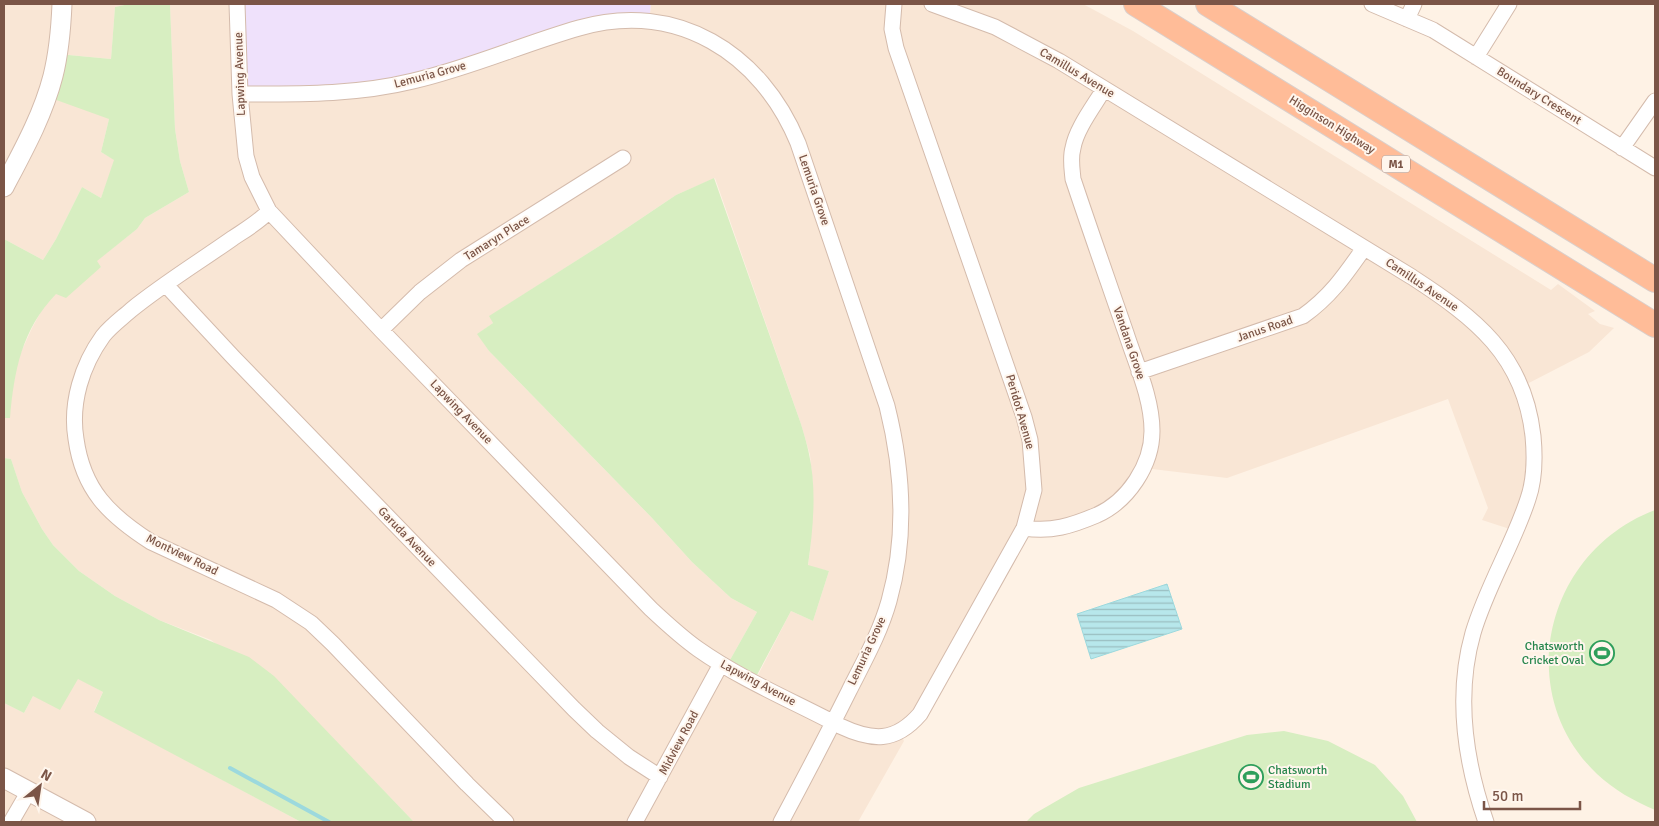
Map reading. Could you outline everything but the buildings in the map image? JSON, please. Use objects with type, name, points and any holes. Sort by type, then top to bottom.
[{"type":"highway","name":"Higginson Highway","points":[[1136,4],[1655,324]]},
{"type":"highway","points":[[1208,4],[1655,280]]},
{"type":"street","points":[[4,187],[31,135],[51,84],[60,33],[62,4]]},
{"type":"street","name":"Lapwing Avenue","points":[[237,4],[240,94],[246,156],[252,177],[269,211],[381,330],[651,609],[698,649],[721,664],[833,722]]},
{"type":"street","name":"Peridot Avenue","points":[[833,722],[855,733],[874,738],[900,732],[920,714],[1024,528],[1034,490],[1030,440],[896,48],[892,29],[894,4]]},
{"type":"street","name":"Camillus Avenue","points":[[932,4],[995,27],[1051,57],[1364,248],[1449,301],[1491,338],[1504,354],[1525,397],[1531,422],[1534,474],[1529,497],[1516,532],[1481,607],[1468,656],[1464,708],[1465,741],[1471,773],[1486,822]]},
{"type":"street","name":"Boundary Crescent","points":[[1372,4],[1433,30],[1655,168]]},
{"type":"street","points":[[1407,19],[1414,4]]},
{"type":"street","points":[[1476,57],[1509,4]]},
{"type":"street","name":"Lemuria Grove","points":[[240,94],[326,94],[370,90],[462,68],[581,27],[634,20],[658,22],[683,28],[705,37],[724,48],[745,64],[780,107],[798,143],[887,406],[894,435],[902,508],[899,542],[889,599],[878,634],[780,822]]},
{"type":"street","name":"Vandana Grove","points":[[1024,528],[1059,529],[1107,510],[1127,492],[1141,473],[1148,454],[1152,432],[1151,412],[1073,179],[1071,162],[1073,146],[1079,131],[1104,89]]},
{"type":"street","points":[[1622,148],[1655,100]]},
{"type":"street","name":"Tamaryn Place","points":[[381,330],[420,292],[454,265],[623,158]]},
{"type":"street","name":"Montview Road","points":[[269,211],[144,300],[104,335],[89,358],[79,386],[74,409],[74,430],[78,457],[83,473],[96,495],[111,514],[151,542],[276,600],[311,623],[506,822]]},
{"type":"street","name":"Janus Road","points":[[1139,372],[1303,316],[1321,304],[1333,291],[1364,248]]},
{"type":"street","name":"Garuda Avenue","points":[[166,285],[240,364],[597,732],[629,758],[660,777]]},
{"type":"street","name":"Midview Road","points":[[636,822],[721,664]]},
{"type":"street","points":[[4,778],[86,822]]},
{"type":"street","points":[[11,822],[29,791]]},
{"type":"shaded area","points":[[4,4],[129,4],[115,7],[111,59],[59,54],[109,119],[101,152],[115,160],[101,198],[82,187],[56,239],[43,260],[4,239]]},
{"type":"shaded area","points":[[170,4],[236,4],[582,28],[649,22],[651,4],[1083,4],[1133,31],[1551,290],[1558,284],[1595,311],[1588,314],[1600,324],[1614,328],[1589,352],[1521,387],[1534,424],[1519,532],[1482,520],[1488,508],[1448,399],[1227,478],[1144,468],[1108,512],[1021,529],[948,663],[899,731],[904,741],[858,822],[414,822],[327,732],[211,640],[159,620],[115,596],[79,571],[53,545],[42,529],[22,492],[11,459],[4,458],[4,418],[9,418],[17,361],[44,306],[56,293],[101,267],[96,261],[137,229],[145,218],[189,192],[180,161],[175,129]],"holes":[[[715,178],[801,424],[810,455],[813,486],[808,566],[829,571],[813,621],[791,611],[758,675],[730,660],[757,612],[731,598],[692,562],[652,518],[489,351],[478,334],[493,323],[490,316],[676,195]]]},
{"type":"shaded area","points":[[236,4],[651,4],[649,22],[609,24],[416,82],[239,96]]},
{"type":"shaded area","points":[[78,678],[103,692],[94,711],[301,822],[4,822],[4,703],[24,713],[33,696]]},
{"type":"green space","points":[[129,4],[170,4],[175,129],[180,161],[189,192],[145,218],[137,229],[97,261],[101,267],[66,298],[56,294],[44,307],[28,336],[17,367],[10,418],[4,418],[4,239],[43,260],[56,239],[82,187],[101,198],[114,160],[101,152],[109,119],[48,97],[58,54],[111,59],[115,7]]},
{"type":"green space","points":[[714,178],[801,424],[807,446],[814,495],[808,565],[829,571],[813,621],[791,611],[757,675],[730,660],[757,612],[731,598],[692,562],[652,518],[489,351],[477,334],[493,323],[489,316],[676,195]]},
{"type":"green space","points":[[4,458],[11,459],[22,492],[42,529],[53,545],[79,571],[115,596],[159,620],[249,657],[274,676],[414,822],[301,822],[94,712],[103,692],[78,679],[60,710],[33,696],[24,713],[4,703]]},
{"type":"green space","name":"Chatsworth Cricket Oval","points":[[1655,510],[1655,810],[1639,803],[1610,785],[1597,774],[1570,741],[1554,704],[1549,665],[1553,627],[1566,590],[1588,557],[1618,530]]},
{"type":"green space","name":"Chatsworth Stadium","points":[[1284,731],[1328,741],[1375,765],[1403,796],[1417,822],[1026,822],[1034,814],[1079,788],[1247,735]]},
{"type":"water","points":[[1167,584],[1182,629],[1091,659],[1077,614]]},
{"type":"waterway","points":[[230,768],[329,822]]},
{"type":"place","name":"Chatsworth Cricket Oval","points":[[1602,653]]},
{"type":"place","name":"Chatsworth Stadium","points":[[1251,777]]}]
